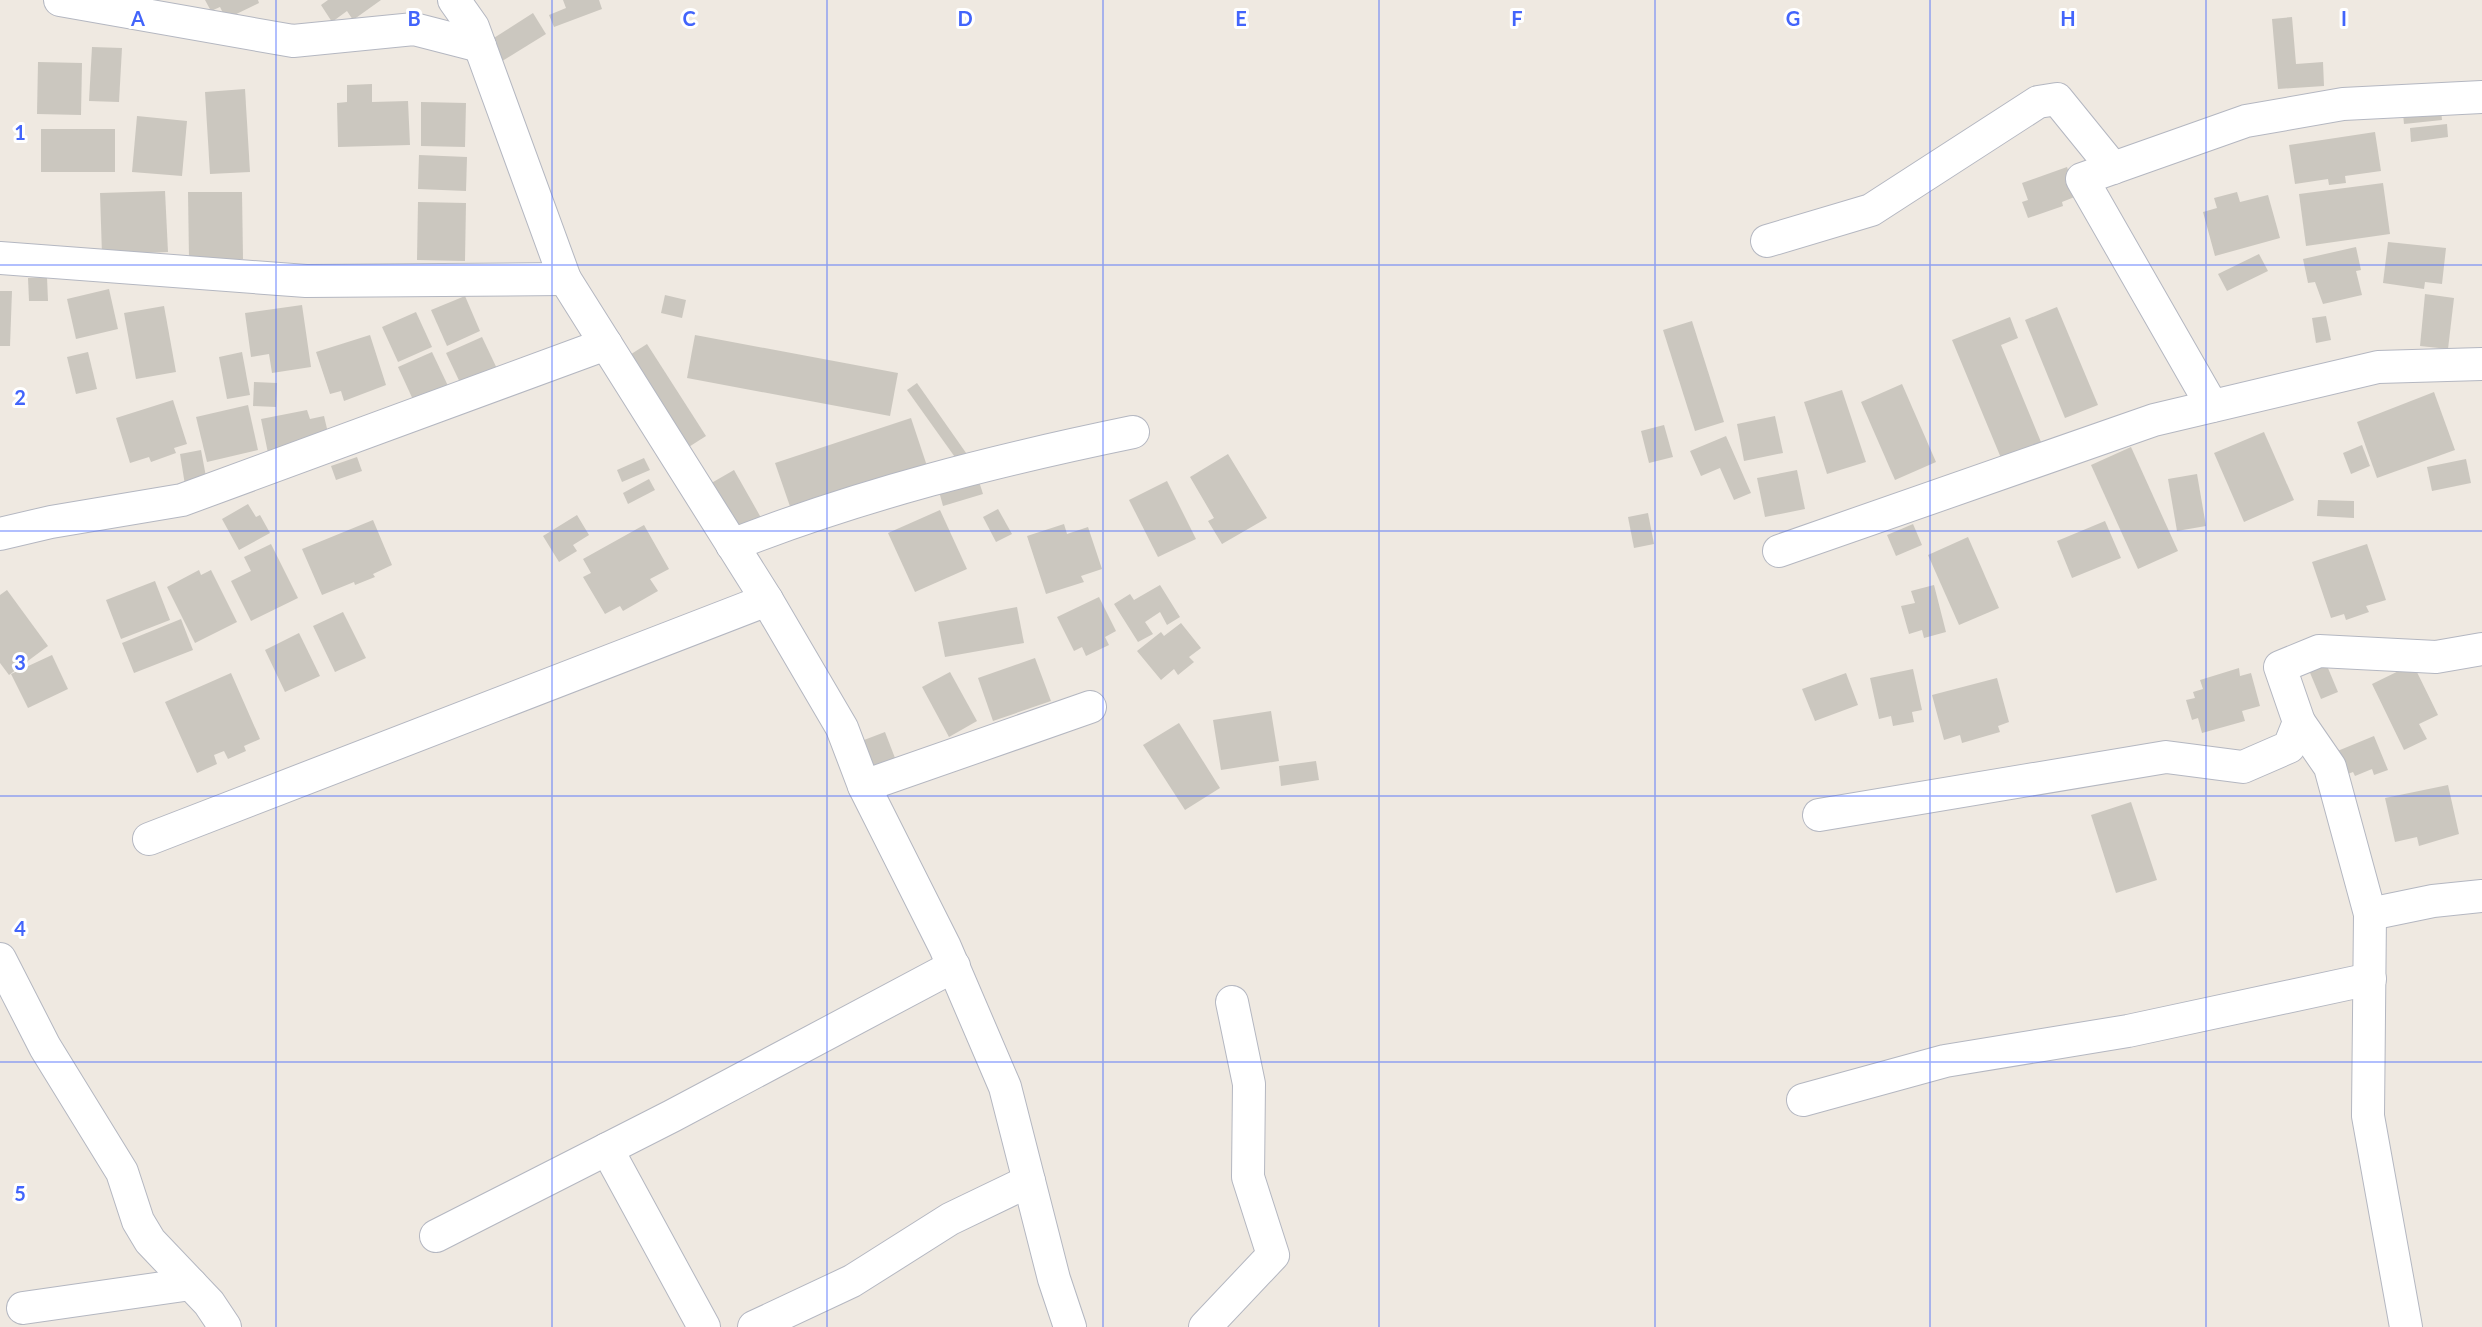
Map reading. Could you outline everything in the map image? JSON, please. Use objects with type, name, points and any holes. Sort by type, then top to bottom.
[{"type":"street","points":[[60,0],[293,41],[414,29],[480,46]]},
{"type":"street","points":[[414,29],[457,4],[473,27],[566,279],[767,600],[842,728],[864,786],[954,966],[1005,1087],[1054,1279],[1070,1327]]},
{"type":"street","points":[[2212,406],[2082,179],[2246,121],[2343,104],[2482,97]]},
{"type":"street","points":[[1767,241],[1871,210],[2038,102],[2057,99],[2113,168]]},
{"type":"street","points":[[0,258],[306,281],[566,279]]},
{"type":"street","points":[[0,534],[51,522],[182,500],[606,344]]},
{"type":"street","points":[[1779,551],[2154,420],[2378,367],[2482,364]]},
{"type":"street","points":[[732,545],[794,521],[897,490],[1026,454],[1133,432]]},
{"type":"street","points":[[149,840],[767,600]]},
{"type":"street","points":[[2406,1327],[2368,1116],[2370,914],[2330,767],[2298,722],[2280,668],[2319,651],[2436,657],[2482,649]]},
{"type":"street","points":[[864,786],[1090,707]]},
{"type":"street","points":[[1819,816],[2166,757],[2243,766],[2289,747],[2298,722]]},
{"type":"street","points":[[2370,914],[2433,901],[2482,896]]},
{"type":"street","points":[[0,958],[45,1047],[122,1172],[138,1221],[150,1241],[191,1284],[225,1327]]},
{"type":"street","points":[[436,1236],[607,1149],[954,966]]},
{"type":"street","points":[[1803,1100],[1946,1061],[2128,1031],[2370,979]]},
{"type":"street","points":[[1205,1327],[1273,1255],[1248,1177],[1249,1084],[1232,1002]]},
{"type":"street","points":[[607,1149],[704,1327]]},
{"type":"street","points":[[754,1327],[852,1281],[950,1219],[1029,1181]]},
{"type":"street","points":[[23,1308],[191,1284]]},
{"type":"building","points":[[205,0],[258,0],[259,3],[226,19],[220,7],[211,11]]},
{"type":"building","points":[[328,0],[381,0],[353,20],[347,11],[332,22],[321,5]]},
{"type":"building","points":[[563,0],[599,0],[602,9],[554,27],[549,15],[566,8]]},
{"type":"building","points":[[533,13],[546,34],[499,63],[486,43]]},
{"type":"building","points":[[2292,17],[2296,64],[2323,62],[2324,86],[2278,89],[2272,19]]},
{"type":"building","points":[[92,47],[122,48],[119,102],[89,101]]},
{"type":"building","points":[[38,62],[82,63],[81,115],[37,114]]},
{"type":"building","points":[[372,84],[372,102],[408,101],[410,145],[338,147],[337,103],[347,102],[347,85]]},
{"type":"building","points":[[245,89],[250,172],[210,174],[205,92]]},
{"type":"building","points":[[2440,99],[2442,120],[2404,124],[2402,103]]},
{"type":"building","points":[[421,102],[466,103],[465,147],[421,146]]},
{"type":"building","points":[[137,116],[187,121],[182,176],[132,172]]},
{"type":"building","points":[[2447,124],[2448,137],[2411,142],[2410,128]]},
{"type":"building","points":[[41,129],[115,129],[115,172],[41,172]]},
{"type":"building","points":[[2375,132],[2381,171],[2345,176],[2346,183],[2329,185],[2328,179],[2295,184],[2289,145]]},
{"type":"building","points":[[419,155],[467,157],[466,191],[418,189]]},
{"type":"building","points":[[2067,167],[2077,196],[2062,202],[2063,206],[2028,218],[2022,202],[2028,200],[2022,183]]},
{"type":"building","points":[[2383,183],[2390,234],[2306,246],[2299,194]]},
{"type":"building","points":[[165,191],[168,252],[102,255],[100,193]]},
{"type":"building","points":[[188,192],[242,192],[243,259],[189,259]]},
{"type":"building","points":[[2237,192],[2240,202],[2268,195],[2280,238],[2215,256],[2203,212],[2217,208],[2214,198]]},
{"type":"building","points":[[418,202],[466,203],[465,261],[417,260]]},
{"type":"building","points":[[2388,242],[2446,248],[2442,284],[2425,282],[2424,289],[2383,283]]},
{"type":"building","points":[[2356,247],[2361,270],[2356,271],[2362,295],[2323,304],[2315,282],[2308,283],[2303,259]]},
{"type":"building","points":[[2259,254],[2268,271],[2227,291],[2218,274]]},
{"type":"building","points":[[47,277],[48,301],[29,301],[28,278]]},
{"type":"building","points":[[109,289],[118,329],[76,339],[67,299]]},
{"type":"building","points":[[0,291],[12,291],[10,346],[0,346]]},
{"type":"building","points":[[2425,294],[2454,298],[2448,349],[2420,346]]},
{"type":"building","points":[[665,295],[686,300],[682,318],[661,313]]},
{"type":"building","points":[[465,296],[480,331],[447,346],[431,310]]},
{"type":"building","points":[[302,305],[311,367],[272,373],[269,354],[251,357],[245,313]]},
{"type":"building","points":[[164,306],[176,372],[136,379],[124,313]]},
{"type":"building","points":[[2057,307],[2098,405],[2065,418],[2025,320]]},
{"type":"building","points":[[416,312],[432,347],[398,362],[382,327]]},
{"type":"building","points":[[2326,316],[2331,340],[2316,343],[2312,318]]},
{"type":"building","points":[[2010,317],[2018,338],[2001,345],[2041,442],[2001,458],[1952,340]]},
{"type":"building","points":[[1692,321],[1724,422],[1695,431],[1663,330]]},
{"type":"building","points":[[370,335],[386,385],[344,401],[341,391],[330,394],[316,352]]},
{"type":"building","points":[[695,335],[898,373],[890,416],[687,378]]},
{"type":"building","points":[[482,337],[500,375],[464,391],[446,353]]},
{"type":"building","points":[[647,344],[706,436],[684,450],[625,358]]},
{"type":"building","points":[[88,352],[97,389],[76,394],[67,357]]},
{"type":"building","points":[[242,352],[250,395],[227,399],[219,357]]},
{"type":"building","points":[[432,352],[449,388],[415,404],[398,367]]},
{"type":"building","points":[[254,382],[277,383],[276,407],[253,406]]},
{"type":"building","points":[[917,383],[971,460],[962,467],[907,390]]},
{"type":"building","points":[[1902,384],[1936,462],[1895,480],[1861,402]]},
{"type":"building","points":[[1842,390],[1866,462],[1827,474],[1804,402]]},
{"type":"building","points":[[2434,392],[2455,450],[2377,478],[2357,422]]},
{"type":"building","points":[[173,400],[187,444],[174,448],[176,453],[151,462],[149,457],[130,463],[116,418]]},
{"type":"building","points":[[248,405],[258,450],[207,462],[196,417]]},
{"type":"building","points":[[307,410],[310,419],[324,416],[329,437],[268,453],[261,419]]},
{"type":"building","points":[[1775,416],[1783,453],[1744,461],[1737,424]]},
{"type":"building","points":[[911,418],[929,472],[794,518],[775,463]]},
{"type":"building","points":[[1664,425],[1673,457],[1649,463],[1641,431]]},
{"type":"building","points":[[2264,432],[2294,500],[2244,522],[2214,453]]},
{"type":"building","points":[[1726,436],[1751,493],[1734,500],[1720,468],[1701,476],[1690,451]]},
{"type":"building","points":[[2362,445],[2370,466],[2351,474],[2343,453]]},
{"type":"building","points":[[2131,447],[2178,551],[2138,569],[2091,465]]},
{"type":"building","points":[[201,450],[207,482],[185,485],[180,454]]},
{"type":"building","points":[[1228,454],[1267,518],[1222,544],[1208,521],[1214,518],[1190,477]]},
{"type":"building","points":[[357,457],[362,471],[336,480],[331,466]]},
{"type":"building","points":[[644,458],[650,470],[622,482],[617,470]]},
{"type":"building","points":[[2466,459],[2471,483],[2432,491],[2427,467]]},
{"type":"building","points":[[734,470],[764,523],[737,537],[708,485]]},
{"type":"building","points":[[1797,470],[1805,509],[1765,517],[1757,478]]},
{"type":"building","points":[[976,472],[983,494],[943,506],[937,484]]},
{"type":"building","points":[[2197,474],[2206,526],[2177,531],[2168,479]]},
{"type":"building","points":[[649,479],[655,490],[628,504],[623,493]]},
{"type":"building","points":[[1167,481],[1196,539],[1158,557],[1129,500]]},
{"type":"building","points":[[2318,500],[2354,501],[2354,518],[2317,516]]},
{"type":"building","points":[[248,504],[256,517],[260,515],[270,533],[239,550],[222,519]]},
{"type":"building","points":[[998,509],[1012,534],[996,542],[983,517]]},
{"type":"building","points":[[940,510],[967,569],[915,592],[888,533]]},
{"type":"building","points":[[1648,513],[1654,544],[1634,548],[1628,517]]},
{"type":"building","points":[[577,515],[589,535],[573,545],[577,551],[559,562],[543,536]]},
{"type":"building","points":[[373,520],[392,565],[373,574],[375,577],[355,585],[354,582],[322,595],[302,549]]},
{"type":"building","points":[[2105,521],[2121,558],[2072,578],[2057,541]]},
{"type":"building","points":[[1064,524],[1067,534],[1088,527],[1102,569],[1081,576],[1084,582],[1046,594],[1027,536]]},
{"type":"building","points":[[1913,524],[1922,545],[1896,556],[1887,535]]},
{"type":"building","points":[[644,525],[669,569],[650,579],[658,591],[623,611],[620,606],[605,614],[583,577],[591,573],[583,559]]},
{"type":"building","points":[[1968,537],[1999,608],[1959,625],[1928,555]]},
{"type":"building","points":[[271,544],[298,598],[251,621],[231,581],[251,571],[244,557]]},
{"type":"building","points":[[2367,544],[2386,600],[2366,606],[2369,612],[2346,620],[2344,614],[2331,618],[2312,562]]},
{"type":"building","points":[[199,570],[201,575],[211,570],[237,622],[195,643],[167,587]]},
{"type":"building","points":[[155,581],[170,620],[121,639],[106,600]]},
{"type":"building","points":[[1160,585],[1180,617],[1167,625],[1160,612],[1145,622],[1153,634],[1138,642],[1114,604],[1130,594],[1134,600]]},
{"type":"building","points":[[1934,585],[1946,632],[1924,638],[1922,630],[1909,634],[1901,606],[1915,603],[1911,591]]},
{"type":"building","points":[[7,590],[48,646],[9,675],[0,663],[0,595]]},
{"type":"building","points":[[1099,597],[1116,631],[1105,637],[1109,645],[1086,656],[1082,647],[1074,651],[1057,617]]},
{"type":"building","points":[[1017,607],[1024,643],[945,657],[938,622]]},
{"type":"building","points":[[343,612],[366,658],[335,672],[313,626]]},
{"type":"building","points":[[181,619],[193,650],[134,673],[122,643]]},
{"type":"building","points":[[1181,623],[1201,648],[1189,657],[1194,662],[1178,675],[1174,669],[1161,680],[1137,651],[1161,632],[1164,636]]},
{"type":"building","points":[[299,633],[320,676],[285,692],[265,650]]},
{"type":"building","points":[[52,655],[68,689],[28,708],[11,674]]},
{"type":"building","points":[[1035,658],[1051,701],[993,721],[978,678]]},
{"type":"building","points":[[2325,661],[2338,692],[2321,699],[2308,668]]},
{"type":"building","points":[[2413,664],[2438,715],[2419,724],[2427,739],[2404,750],[2372,684]]},
{"type":"building","points":[[2239,668],[2240,676],[2251,673],[2260,706],[2242,711],[2245,721],[2202,733],[2198,718],[2192,720],[2186,700],[2195,698],[2193,692],[2203,689],[2200,680]]},
{"type":"building","points":[[1913,669],[1922,710],[1912,712],[1914,722],[1893,726],[1891,716],[1879,719],[1870,678]]},
{"type":"building","points":[[950,672],[977,721],[949,737],[922,687]]},
{"type":"building","points":[[231,673],[260,739],[244,746],[246,751],[228,759],[224,751],[214,755],[217,764],[197,773],[165,702]]},
{"type":"building","points":[[1846,673],[1858,705],[1815,721],[1802,689]]},
{"type":"building","points":[[1997,678],[2009,722],[1998,726],[2000,732],[1962,743],[1960,735],[1944,740],[1932,695]]},
{"type":"building","points":[[1271,711],[1279,761],[1221,770],[1213,720]]},
{"type":"building","points":[[1179,723],[1220,788],[1185,810],[1143,745]]},
{"type":"building","points":[[885,732],[895,758],[874,766],[864,740]]},
{"type":"building","points":[[2374,736],[2388,770],[2374,775],[2372,769],[2355,776],[2353,772],[2345,775],[2335,752]]},
{"type":"building","points":[[1316,761],[1319,780],[1281,786],[1279,766]]},
{"type":"building","points":[[2448,785],[2459,834],[2419,846],[2417,837],[2395,842],[2385,798]]},
{"type":"building","points":[[2131,802],[2157,880],[2116,893],[2091,815]]}]
